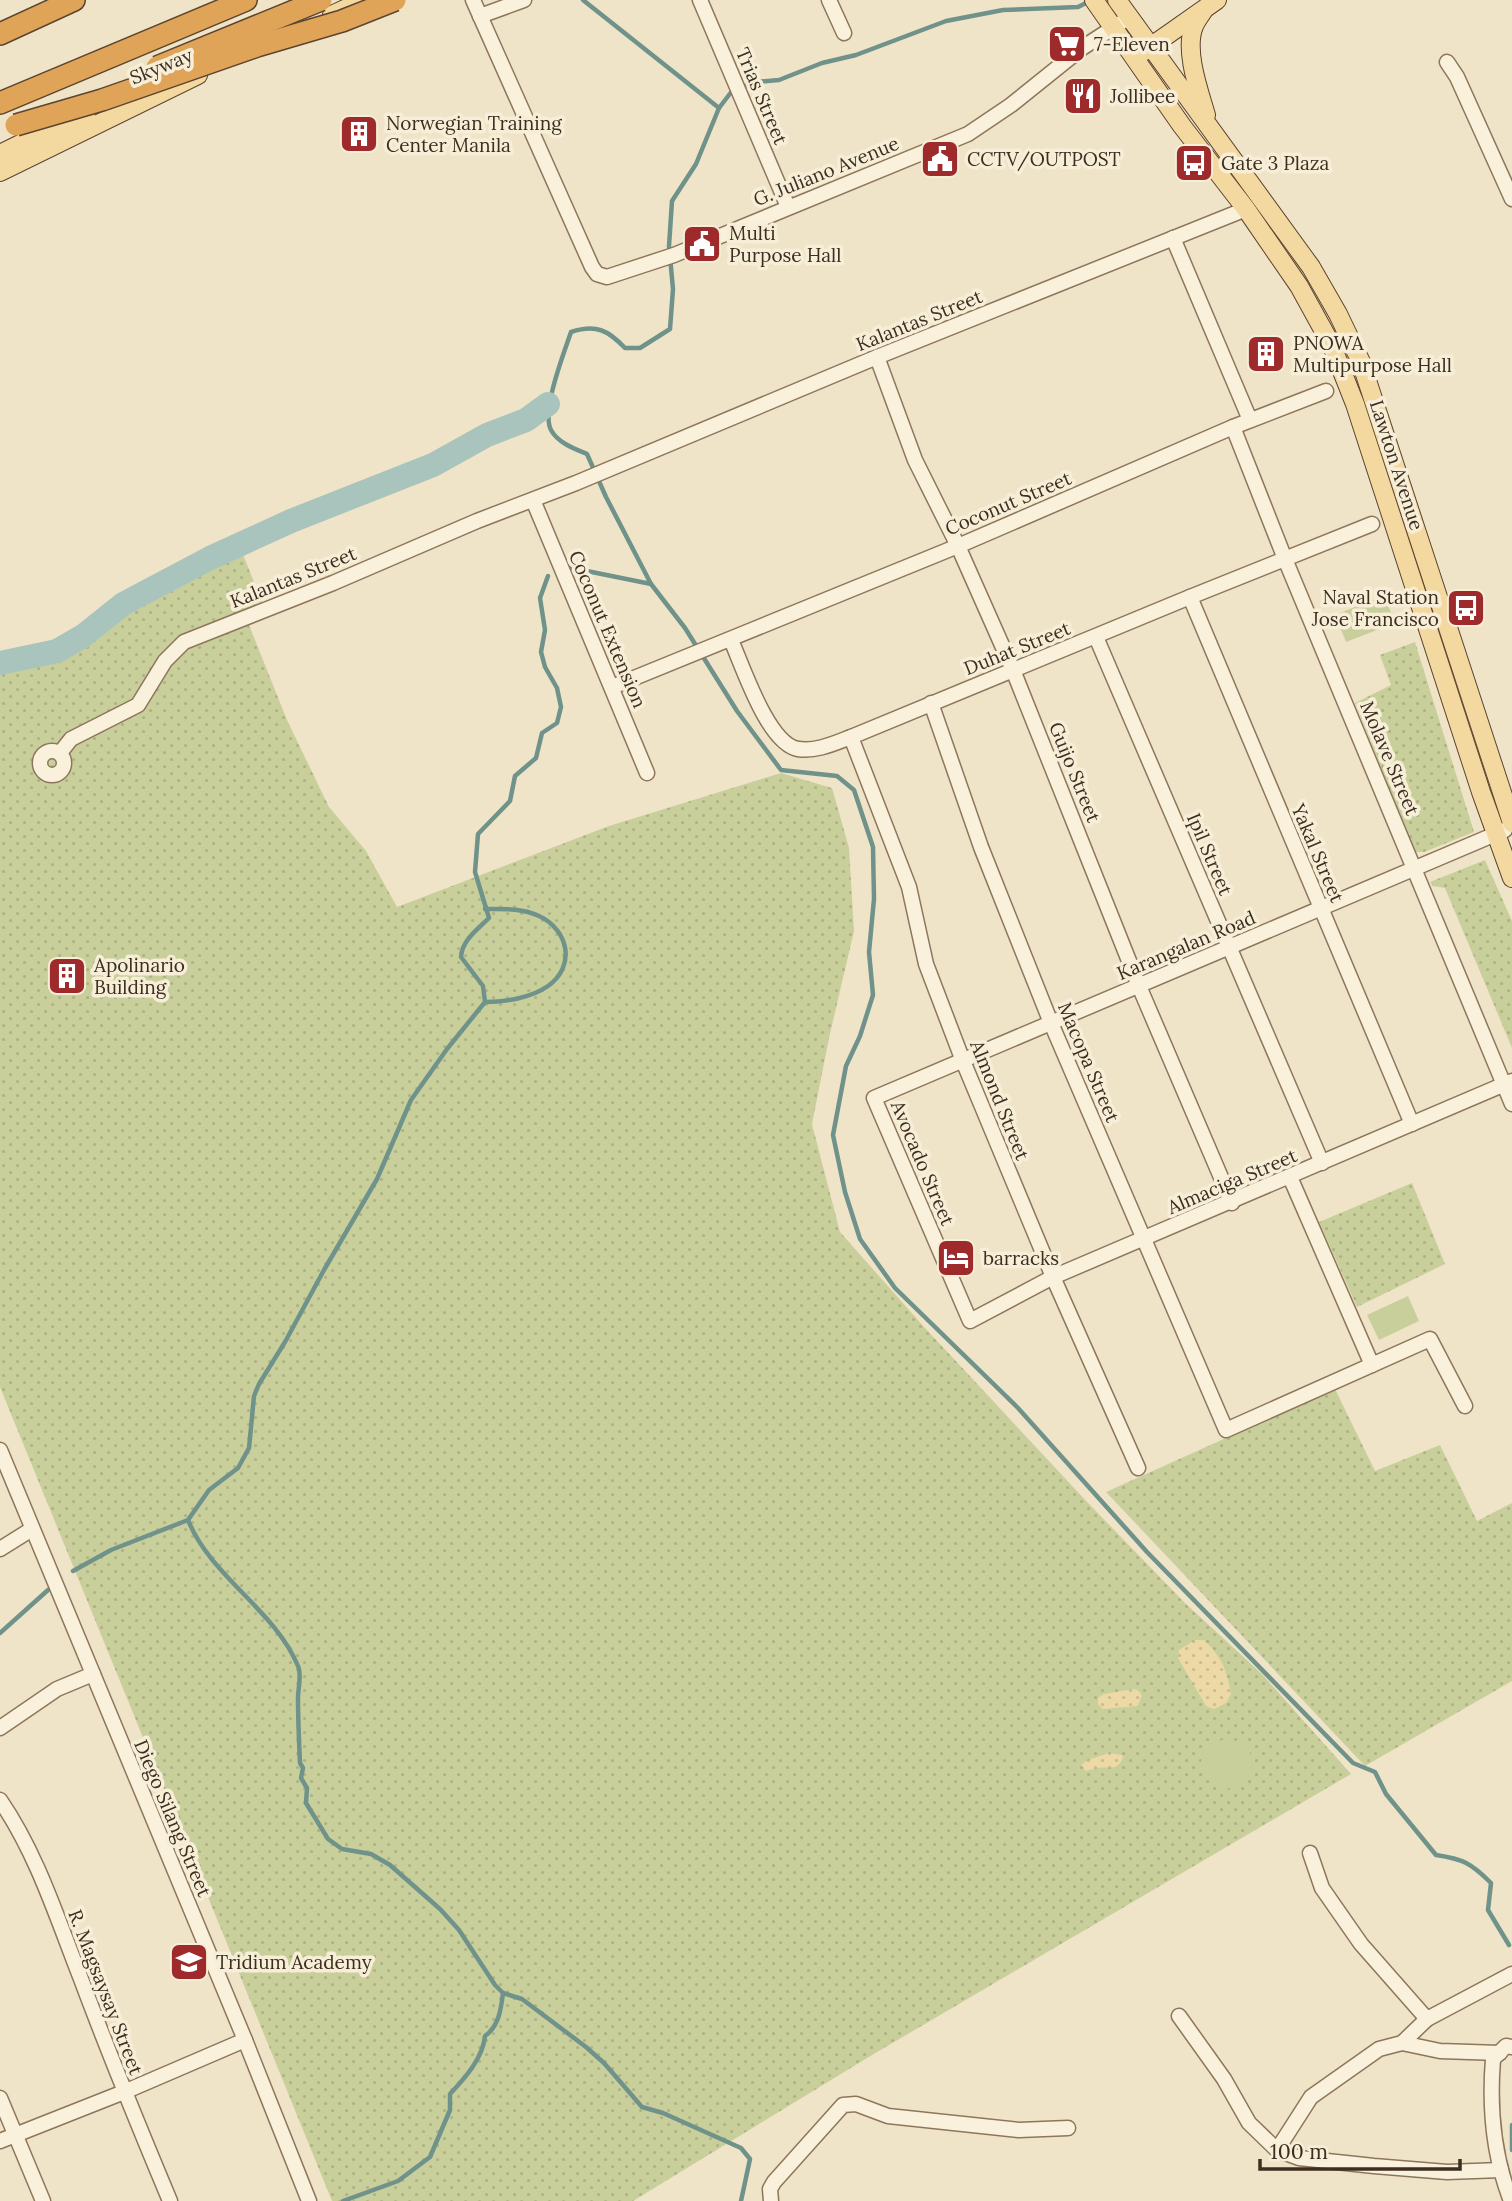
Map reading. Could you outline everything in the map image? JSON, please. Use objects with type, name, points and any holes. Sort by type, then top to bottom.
[{"type":"highway","points":[[0,34],[74,0]]},
{"type":"highway","name":"Skyway","points":[[0,103],[246,0]]},
{"type":"highway","name":"Skyway","points":[[8,128],[321,0]]},
{"type":"highway","points":[[8,128],[102,100],[257,46],[342,21],[395,0]]},
{"type":"main road","points":[[0,172],[132,87],[321,0]]},
{"type":"main road","points":[[0,153],[49,139],[142,102],[364,0]]},
{"type":"main road","name":"Lawton Avenue","points":[[1098,6],[1182,127],[1246,209],[1299,286],[1320,322],[1356,404],[1506,828]]},
{"type":"main road","points":[[1134,58],[1210,6]]},
{"type":"main road","points":[[1210,6],[1194,27],[1191,41],[1196,84],[1210,128]]},
{"type":"main road","name":"Lawton Avenue","points":[[1122,7],[1311,267],[1361,362],[1506,828],[1512,878]]},
{"type":"street","name":"G. Juliano Avenue","points":[[473,0],[592,267],[597,274],[607,278],[654,262],[968,134],[1011,105],[1066,60],[1113,27],[1122,7]]},
{"type":"street","points":[[480,16],[524,0]]},
{"type":"street","name":"Trias Street","points":[[700,0],[788,207]]},
{"type":"street","points":[[830,0],[844,33]]},
{"type":"street","points":[[1447,62],[1454,69],[1512,199]]},
{"type":"street","name":"Kalantas Street","points":[[60,754],[71,739],[138,705],[165,661],[184,642],[877,357],[1246,209]]},
{"type":"street","points":[[1173,238],[1251,420]]},
{"type":"street","name":"Guijo Street","points":[[877,357],[915,460],[958,546],[1013,670],[1139,986],[1231,1203]]},
{"type":"street","name":"Coconut Street","points":[[612,687],[958,546],[1251,420],[1326,391]]},
{"type":"street","name":"Molave Street","points":[[1233,428],[1285,559],[1508,1083],[1512,1104]]},
{"type":"street","name":"Coconut Extension","points":[[533,500],[647,773]]},
{"type":"street","name":"Duhat Street","points":[[731,640],[768,724],[777,737],[789,747],[810,750],[851,737],[1372,524]]},
{"type":"street","name":"Yakal Street","points":[[1190,597],[1412,1124]]},
{"type":"street","name":"Ipil Street","points":[[1096,637],[1322,1163]]},
{"type":"street","name":"Macopa Street","points":[[931,703],[981,846],[1051,1023],[1226,1430],[1372,1365]]},
{"type":"street","name":"Almond Street","points":[[851,737],[909,887],[926,964],[963,1061],[1053,1277],[1138,1468]]},
{"type":"street","name":"Karangalan Road","points":[[874,1098],[1506,828]]},
{"type":"street","name":"Almaciga Street","points":[[970,1321],[1053,1277],[1508,1083]]},
{"type":"street","name":"Avocado Street","points":[[874,1098],[970,1321]]},
{"type":"street","points":[[1290,1177],[1372,1365],[1430,1339],[1465,1406]]},
{"type":"street","name":"Diego Silang Street","points":[[0,1450],[309,2201]]},
{"type":"street","points":[[0,1549],[32,1529]]},
{"type":"street","points":[[0,1728],[57,1689],[93,1674]]},
{"type":"street","name":"R. Magsaysay Street","points":[[0,1800],[11,1815],[41,1878],[124,2092],[170,2201]]},
{"type":"street","points":[[1310,1853],[1322,1888],[1361,1944],[1427,2019]]},
{"type":"street","points":[[1402,2043],[1427,2019],[1512,1974]]},
{"type":"street","points":[[1179,2016],[1224,2079],[1249,2123],[1277,2150],[1299,2158],[1374,2166],[1447,2172],[1501,2170]]},
{"type":"street","points":[[0,2141],[245,2040]]},
{"type":"street","points":[[1277,2150],[1311,2096],[1379,2049],[1402,2043],[1440,2051],[1506,2049]]},
{"type":"street","points":[[1506,2049],[1493,2059],[1490,2099],[1501,2170],[1510,2201]]},
{"type":"street","points":[[0,2098],[43,2201]]},
{"type":"street","points":[[771,2201],[770,2189],[774,2182],[843,2105],[849,2103],[897,2117],[1019,2130],[1068,2128]]},
{"type":"green space","points":[[240,547],[266,612],[247,620],[287,720],[329,807],[366,851],[397,907],[609,826],[781,773],[832,788],[849,848],[854,931],[812,1124],[840,1232],[925,1328],[1089,1504],[1184,1602],[1262,1674],[1351,1774],[872,2055],[633,2201],[332,2201],[0,1387],[0,669],[62,647],[134,595]]},
{"type":"green space","points":[[1384,595],[1395,623],[1346,642],[1335,615]]},
{"type":"green space","points":[[1415,642],[1474,832],[1424,852],[1415,852],[1355,703],[1391,685],[1380,655]]},
{"type":"green space","points":[[1485,860],[1512,921],[1512,1048],[1445,888],[1433,886],[1430,882]]},
{"type":"green space","points":[[1412,1183],[1445,1264],[1357,1307],[1319,1222]]},
{"type":"green space","points":[[1408,1296],[1419,1321],[1379,1340],[1367,1315]]},
{"type":"green space","points":[[1335,1389],[1375,1471],[1440,1445],[1477,1521],[1512,1503],[1512,1681],[1365,1766],[1106,1492]]},
{"type":"green space","points":[[1226,1738],[1239,1742],[1248,1749],[1251,1767],[1240,1783],[1231,1788],[1220,1789],[1200,1766],[1204,1749]]},
{"type":"sand","points":[[1195,1640],[1204,1640],[1210,1646],[1228,1678],[1231,1694],[1226,1703],[1214,1709],[1206,1706],[1178,1658],[1179,1650]]},
{"type":"sand","points":[[1134,1689],[1142,1696],[1137,1706],[1103,1709],[1098,1704],[1098,1698],[1104,1694]]},
{"type":"sand","points":[[1109,1753],[1122,1755],[1123,1758],[1113,1768],[1086,1771],[1081,1765],[1088,1760]]},
{"type":"waterway","points":[[583,0],[719,108]]},
{"type":"waterway","points":[[1090,1],[1078,7],[1003,10],[946,21],[856,55],[822,63],[779,80],[755,82],[732,91],[719,108],[696,164],[672,201],[669,246],[673,289],[670,329],[640,348],[625,348],[601,330],[571,332],[551,396],[549,421],[551,430],[558,439],[587,454],[651,584],[685,628],[737,711],[781,770],[837,776],[854,790],[873,847],[874,899],[869,952],[873,995],[860,1036],[846,1066],[833,1135],[845,1192],[860,1239],[895,1288],[1018,1408],[1147,1552],[1353,1763],[1375,1772],[1386,1794],[1436,1855],[1466,1863],[1491,1883],[1488,1910],[1509,1945]]},
{"type":"waterway","points":[[0,663],[57,651],[83,636],[123,604],[210,558],[291,521],[433,465],[487,435],[526,420],[548,404]]},
{"type":"waterway","points":[[567,567],[651,584]]},
{"type":"waterway","points":[[548,576],[540,598],[545,630],[541,652],[545,667],[557,688],[561,707],[557,723],[542,733],[536,758],[515,776],[510,801],[478,834],[475,872],[489,918],[467,940],[461,957],[483,986],[485,1002],[411,1100],[377,1179],[259,1384],[254,1396],[249,1448],[238,1468],[209,1490],[188,1520],[212,1559],[274,1627],[298,1666],[300,1763],[303,1768],[301,1778],[307,1788],[306,1803],[328,1839],[342,1849],[371,1854],[390,1865],[440,1909],[459,1930],[503,1993],[522,1999],[586,2047],[604,2063],[642,2107],[663,2113],[741,2148],[750,2159],[741,2201]]},
{"type":"waterway","points":[[485,909],[512,910],[539,916],[557,930],[565,949],[563,969],[548,986],[518,999],[485,1002]]},
{"type":"waterway","points":[[73,1571],[111,1550],[188,1520]]},
{"type":"waterway","points":[[0,1633],[48,1590]]},
{"type":"waterway","points":[[343,2201],[398,2181],[430,2157],[450,2110],[450,2094],[477,2060],[485,2036],[499,2017],[503,1993]]},
{"type":"waterway","points":[[1512,2125],[1512,2150]]},
{"type":"place","name":"7-Eleven","points":[[1067,44]]},
{"type":"place","name":"Jollibee","points":[[1083,96]]},
{"type":"place","name":"Norwegian Training Center Manila","points":[[359,134]]},
{"type":"place","name":"CCTV/OUTPOST","points":[[940,159]]},
{"type":"place","name":"Gate 3 Plaza","points":[[1194,163]]},
{"type":"place","name":"Multi Purpose Hall","points":[[702,244]]},
{"type":"place","name":"PNOWA Multipurpose Hall","points":[[1266,354]]},
{"type":"place","name":"Naval Station Jose Francisco","points":[[1466,608]]},
{"type":"place","name":"Apolinario Building","points":[[67,976]]},
{"type":"place","name":"barracks","points":[[956,1258]]},
{"type":"place","name":"Tridium Academy","points":[[189,1962]]}]
